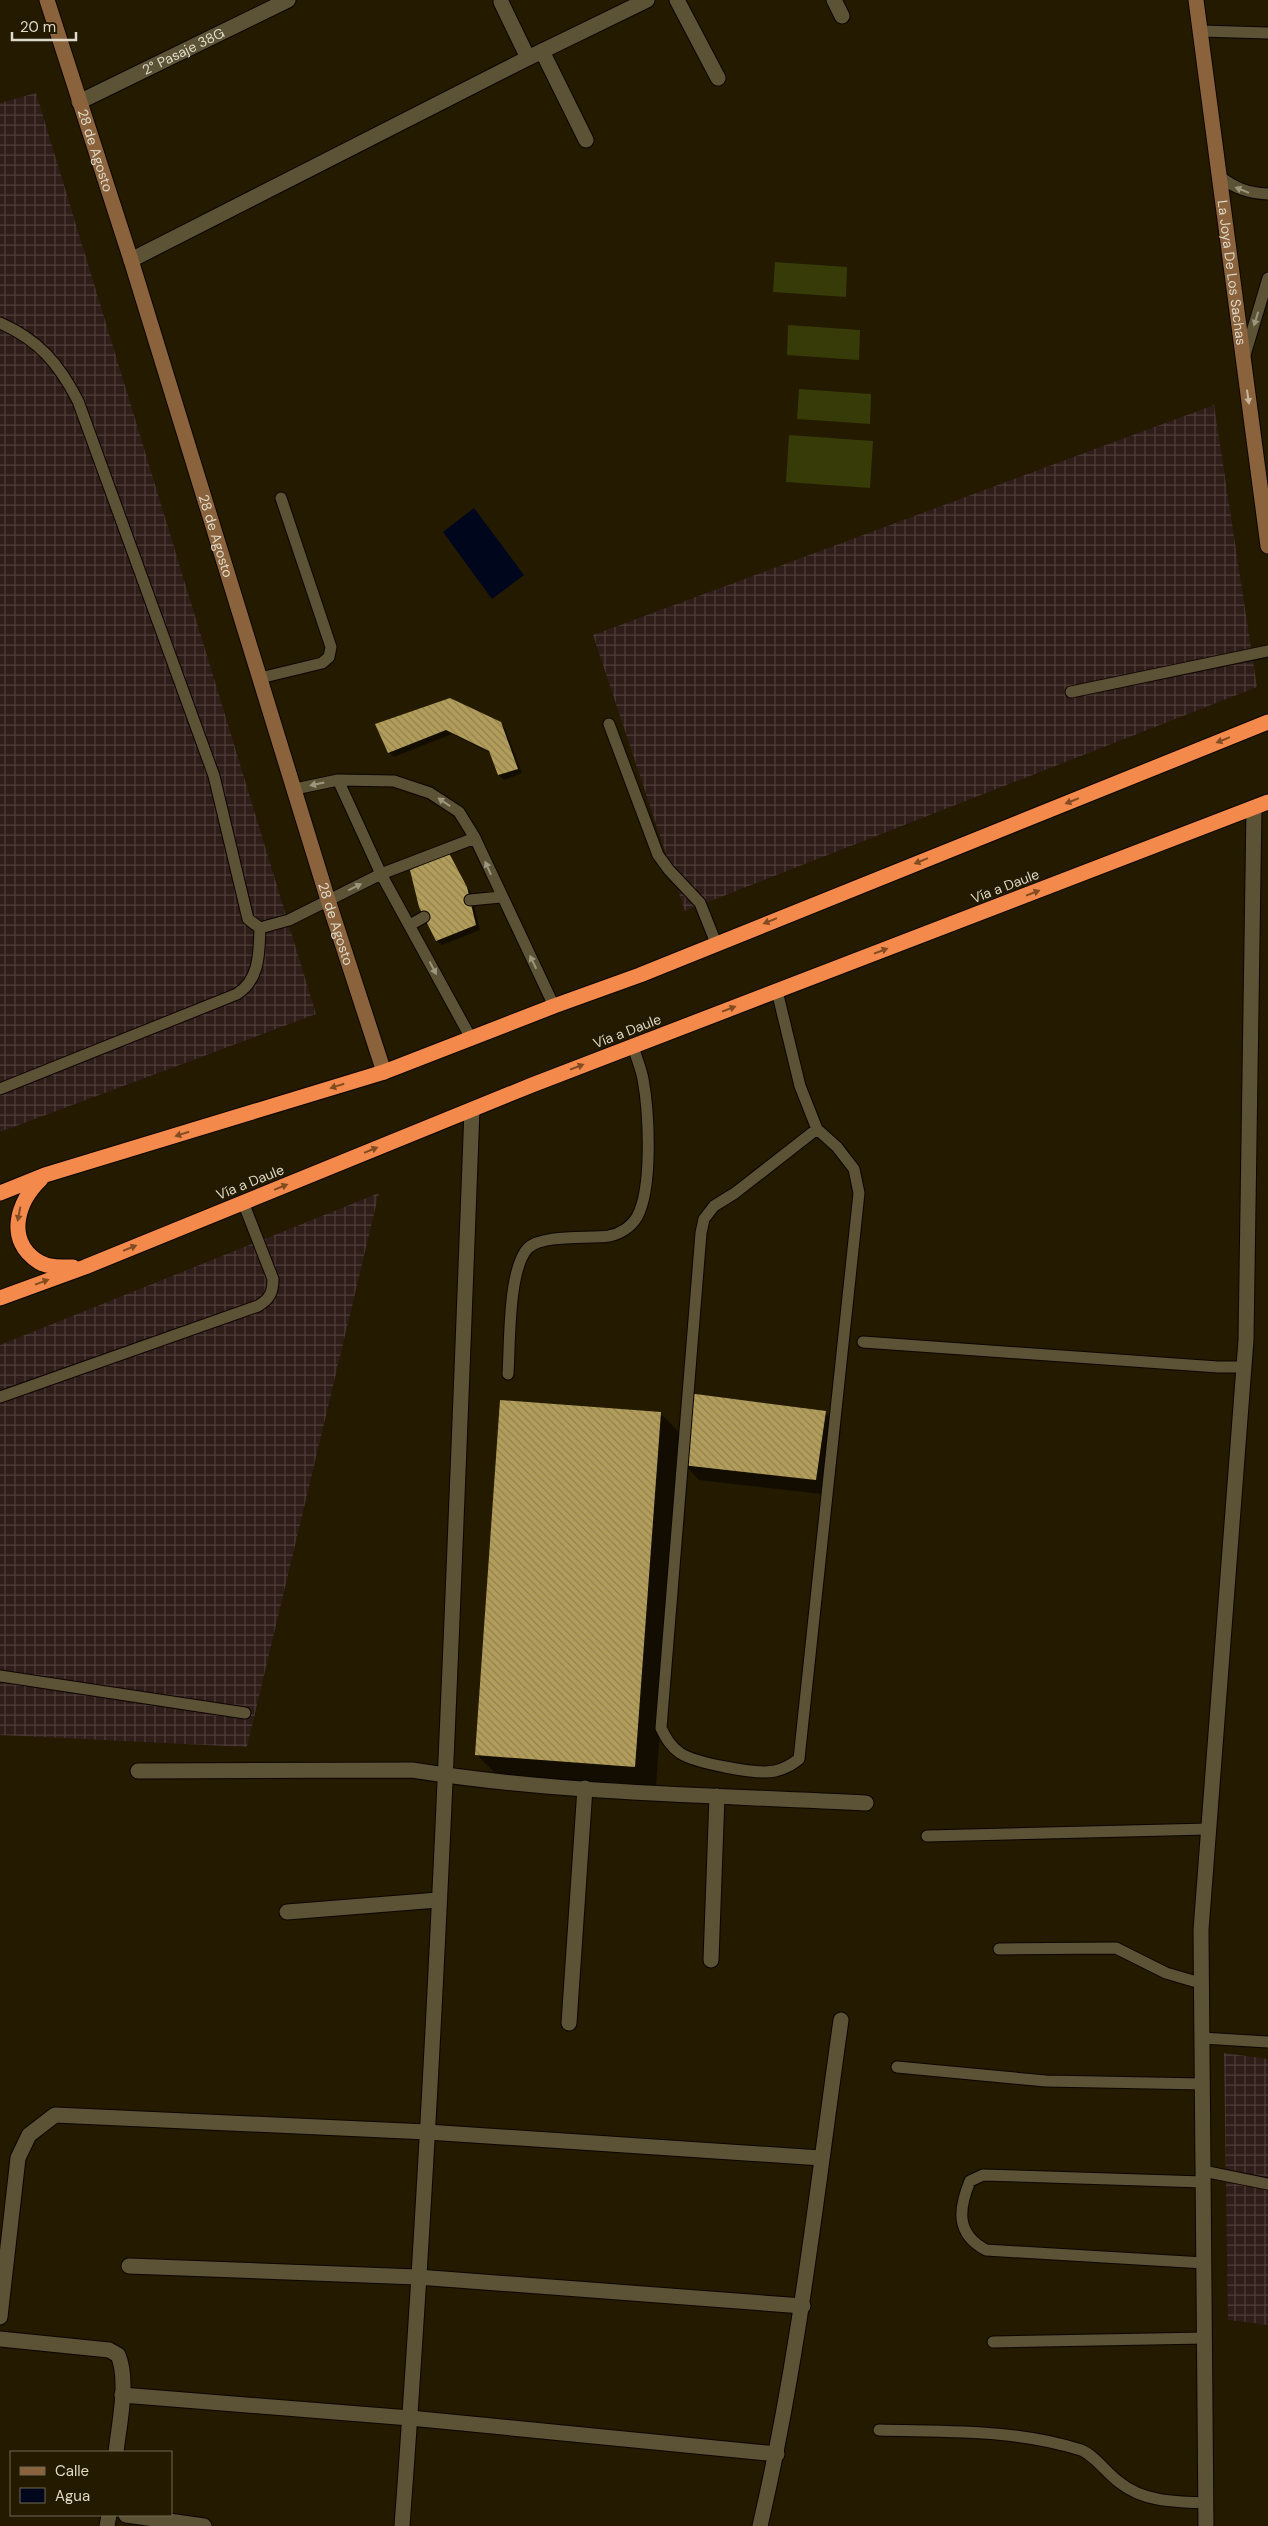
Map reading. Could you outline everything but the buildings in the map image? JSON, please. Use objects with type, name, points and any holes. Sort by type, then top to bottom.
[{"type":"highway","points":[[0,1194],[45,1175],[384,1072],[472,1040],[554,1006],[640,975],[1268,722]]},
{"type":"highway","name":"Vía a Daule","points":[[0,1298],[85,1267],[633,1046],[1261,805]]},
{"type":"highway","points":[[45,1175],[29,1191],[22,1203],[18,1217],[18,1233],[25,1247],[39,1262],[54,1267],[85,1267]]},
{"type":"street","name":"28 de Agosto","points":[[47,0],[131,260],[296,789],[328,900],[384,1072]]},
{"type":"street","name":"2° Pasaje 38G","points":[[80,102],[288,0]]},
{"type":"street","points":[[131,260],[535,54],[647,0]]},
{"type":"street","points":[[677,0],[718,78]]},
{"type":"street","points":[[834,0],[842,16]]},
{"type":"street","name":"La Joya De Los Sachas","points":[[1196,0],[1243,361],[1263,461],[1268,546]]},
{"type":"street","points":[[501,2],[535,54],[586,140]]},
{"type":"street","points":[[1206,2526],[1201,1930],[1244,1367],[1261,805]]},
{"type":"street","points":[[402,2526],[427,2132],[446,1776],[472,1110]]},
{"type":"street","points":[[138,1771],[412,1770],[446,1776],[586,1788],[866,1803]]},
{"type":"street","points":[[569,2023],[586,1788]]},
{"type":"street","points":[[711,1960],[717,1796]]},
{"type":"street","points":[[287,1912],[438,1900]]},
{"type":"street","points":[[760,2526],[777,2454],[803,2306],[821,2158],[841,2020]]},
{"type":"street","points":[[0,2317],[5,2215],[18,2158],[22,2146],[37,2127],[55,2115],[427,2132],[821,2158]]},
{"type":"street","points":[[129,2266],[418,2277],[803,2306]]},
{"type":"street","points":[[0,2339],[109,2350],[118,2355],[122,2364],[122,2395],[116,2451]]},
{"type":"street","points":[[122,2395],[410,2418],[777,2454]]},
{"type":"street","points":[[133,2516],[204,2526]]},
{"type":"lane","points":[[1201,31],[1268,33]]},
{"type":"lane","points":[[1219,176],[1242,190],[1268,194]]},
{"type":"lane","points":[[1243,361],[1268,278]]},
{"type":"lane","points":[[0,323],[50,355],[62,371],[78,401],[214,776],[245,912],[248,919],[260,928]]},
{"type":"lane","points":[[260,678],[322,663],[329,657],[331,647],[281,498]]},
{"type":"lane","points":[[1071,692],[1268,651]]},
{"type":"lane","points":[[609,724],[658,855],[669,870],[700,903],[716,943]]},
{"type":"lane","points":[[338,780],[381,874],[472,1040]]},
{"type":"lane","points":[[296,789],[338,780],[394,781],[430,793],[458,812],[475,838],[501,897],[554,1006]]},
{"type":"lane","points":[[260,928],[288,920],[381,874],[475,838]]},
{"type":"lane","points":[[470,900],[501,897]]},
{"type":"lane","points":[[410,925],[424,917]]},
{"type":"lane","points":[[0,1089],[236,994],[252,981],[256,968],[260,928]]},
{"type":"lane","points":[[777,991],[800,1086],[817,1129],[837,1148],[854,1169],[859,1193],[799,1759],[786,1768],[772,1772],[707,1765],[679,1752],[668,1742],[661,1728],[701,1233],[704,1219],[714,1206],[735,1193],[817,1129]]},
{"type":"lane","points":[[508,1374],[514,1277],[528,1248],[543,1241],[611,1236],[628,1228],[637,1217],[646,1183],[649,1148],[643,1077],[633,1046]]},
{"type":"lane","points":[[0,1396],[258,1306],[267,1300],[272,1290],[272,1278],[243,1202]]},
{"type":"lane","points":[[863,1342],[1218,1367],[1244,1367]]},
{"type":"lane","points":[[0,1676],[245,1713]]},
{"type":"lane","points":[[927,1836],[1208,1829]]},
{"type":"lane","points":[[998,1948],[1116,1948],[1166,1973],[1200,1983]]},
{"type":"lane","points":[[1202,2038],[1268,2042]]},
{"type":"lane","points":[[897,2067],[1046,2081],[1203,2084]]},
{"type":"lane","points":[[1204,2263],[986,2250],[966,2236],[961,2222],[965,2194],[970,2182],[984,2176],[1203,2176],[1268,2184]]},
{"type":"lane","points":[[992,2342],[1205,2338]]},
{"type":"lane","points":[[879,2430],[1010,2435],[1042,2439],[1084,2451],[1120,2483],[1137,2494],[1157,2499],[1206,2503]]},
{"type":"shaded area","points":[[36,93],[316,1014],[0,1132],[0,103]]},
{"type":"shaded area","points":[[1214,405],[1257,687],[685,911],[593,635]]},
{"type":"shaded area","points":[[379,1193],[247,1747],[0,1735],[0,1345]]},
{"type":"shaded area","points":[[1224,2053],[1268,2059],[1268,2325],[1228,2320]]},
{"type":"green space","points":[[775,262],[847,267],[846,297],[773,292]]},
{"type":"green space","points":[[788,325],[860,330],[859,360],[787,355]]},
{"type":"green space","points":[[799,389],[871,394],[870,424],[797,419]]},
{"type":"green space","points":[[789,435],[873,441],[870,488],[786,482]]},
{"type":"water","points":[[474,508],[524,575],[492,599],[443,532]]}]
